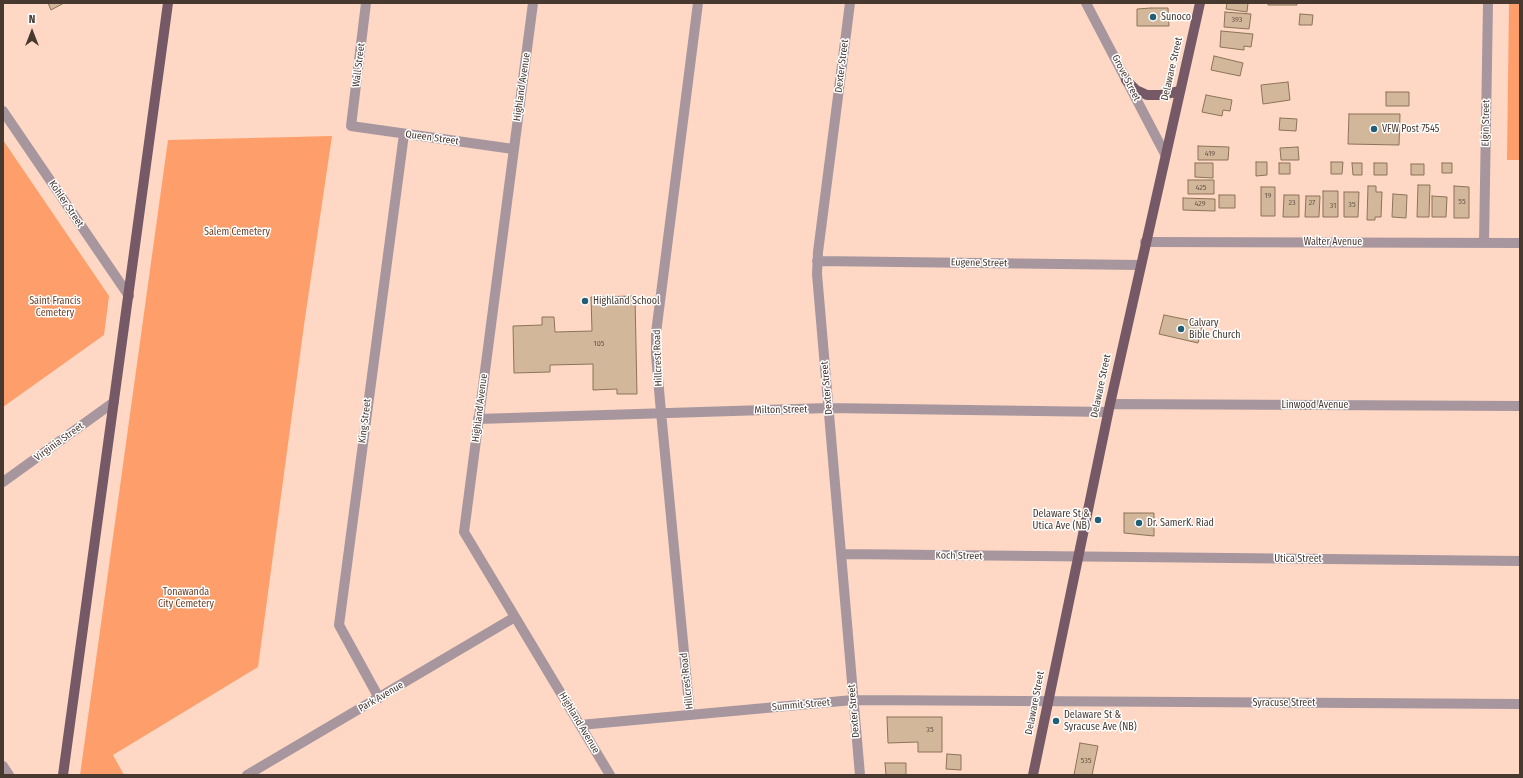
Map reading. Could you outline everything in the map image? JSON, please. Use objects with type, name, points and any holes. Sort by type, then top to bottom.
[{"type":"main road","points":[[63,775],[168,3]]},
{"type":"main road","name":"Delaware Street","points":[[1033,775],[1076,558],[1145,242],[1200,3]]},
{"type":"main road","points":[[1126,80],[1136,90],[1147,94],[1161,95],[1180,90]]},
{"type":"street","name":"Wall Street","points":[[351,126],[366,3]]},
{"type":"street","name":"Highland Avenue","points":[[533,3],[464,532],[580,725],[607,774]]},
{"type":"street","name":"Hillcrest Road","points":[[690,715],[661,412],[656,355],[656,333],[698,3]]},
{"type":"street","name":"Dexter Street","points":[[850,3],[816,274],[842,554],[860,775]]},
{"type":"street","name":"Grove Street","points":[[1086,3],[1165,154]]},
{"type":"street","name":"Elgin Street","points":[[1484,243],[1488,3]]},
{"type":"street","name":"Kohler Street","points":[[3,111],[129,296]]},
{"type":"street","name":"Queen Street","points":[[351,126],[514,149]]},
{"type":"street","name":"King Street","points":[[379,698],[339,626],[404,134]]},
{"type":"street","name":"Walter Avenue","points":[[1145,242],[1520,243]]},
{"type":"street","name":"Eugene Street","points":[[817,261],[1140,265]]},
{"type":"street","name":"Virginia Street","points":[[3,482],[114,402]]},
{"type":"street","name":"Linwood Avenue","points":[[1109,408],[1520,406]]},
{"type":"street","name":"Milton Street","points":[[478,418],[828,408],[1109,408]]},
{"type":"street","name":"Koch Street","points":[[842,554],[1076,558]]},
{"type":"street","name":"Utica Street","points":[[1076,558],[1520,561]]},
{"type":"street","name":"Park Avenue","points":[[246,775],[515,617]]},
{"type":"street","name":"Summit Street","points":[[580,725],[853,700],[1047,702]]},
{"type":"street","name":"Syracuse Street","points":[[1047,702],[1520,704]]},
{"type":"street","points":[[3,766],[9,775]]},
{"type":"green space","points":[[1509,3],[1520,3],[1520,160],[1507,160]]},
{"type":"green space","name":"Tonawanda City Cemetery","points":[[332,136],[304,325],[258,667],[113,755],[124,775],[80,775],[168,140]]},
{"type":"green space","name":"Saint Francis Cemetery","points":[[3,140],[109,296],[104,335],[3,407]]},
{"type":"building","points":[[48,3],[64,3],[51,10]]},
{"type":"building","points":[[1227,3],[1248,3],[1247,12],[1226,9]]},
{"type":"building","points":[[1268,3],[1297,3],[1297,5],[1268,5]]},
{"type":"building","name":"Sunoco","points":[[1168,8],[1169,26],[1137,26],[1137,9]]},
{"type":"building","points":[[1225,12],[1251,14],[1249,29],[1224,27]]},
{"type":"building","points":[[1300,14],[1313,15],[1312,25],[1299,25]]},
{"type":"building","points":[[1221,31],[1253,34],[1251,47],[1244,46],[1244,50],[1220,47]]},
{"type":"building","points":[[1214,56],[1243,63],[1240,76],[1211,70]]},
{"type":"building","points":[[1288,82],[1290,100],[1263,104],[1261,85]]},
{"type":"building","points":[[1386,92],[1409,92],[1409,106],[1386,106]]},
{"type":"building","points":[[1206,95],[1232,100],[1230,111],[1223,110],[1222,116],[1202,112]]},
{"type":"building","name":"VFW Post 7545","points":[[1349,114],[1400,114],[1399,145],[1348,144]]},
{"type":"building","points":[[1280,118],[1297,119],[1296,131],[1279,130]]},
{"type":"building","points":[[1198,146],[1229,147],[1228,160],[1198,160]]},
{"type":"building","points":[[1298,147],[1299,160],[1281,160],[1280,148]]},
{"type":"building","points":[[1256,162],[1267,162],[1267,175],[1256,176]]},
{"type":"building","points":[[1331,162],[1343,162],[1342,174],[1331,174]]},
{"type":"building","points":[[1195,163],[1213,163],[1213,178],[1195,177]]},
{"type":"building","points":[[1279,163],[1290,163],[1290,174],[1279,174]]},
{"type":"building","points":[[1352,163],[1362,163],[1362,175],[1353,175]]},
{"type":"building","points":[[1374,163],[1387,163],[1387,175],[1374,175]]},
{"type":"building","points":[[1442,163],[1452,163],[1452,173],[1442,173]]},
{"type":"building","points":[[1411,164],[1424,164],[1424,175],[1411,175]]},
{"type":"building","points":[[1188,180],[1214,180],[1214,194],[1188,194]]},
{"type":"building","points":[[1418,185],[1430,185],[1429,217],[1417,217]]},
{"type":"building","points":[[1368,186],[1376,186],[1376,192],[1382,192],[1381,217],[1375,217],[1375,220],[1367,220]]},
{"type":"building","points":[[1454,186],[1469,187],[1469,218],[1454,218]]},
{"type":"building","points":[[1261,187],[1275,187],[1275,216],[1261,216]]},
{"type":"building","points":[[1323,191],[1338,191],[1338,217],[1323,217]]},
{"type":"building","points":[[1344,192],[1359,192],[1358,217],[1344,217]]},
{"type":"building","points":[[1393,194],[1407,195],[1406,218],[1392,217]]},
{"type":"building","points":[[1219,195],[1235,195],[1235,208],[1219,208]]},
{"type":"building","points":[[1284,195],[1299,195],[1299,217],[1283,217]]},
{"type":"building","points":[[1306,196],[1320,196],[1319,217],[1305,217]]},
{"type":"building","points":[[1432,196],[1447,197],[1446,217],[1432,217]]},
{"type":"building","points":[[1183,198],[1215,199],[1215,211],[1183,210]]},
{"type":"building","points":[[635,296],[637,394],[617,394],[617,389],[593,390],[593,364],[550,365],[550,372],[514,373],[513,326],[542,325],[542,317],[554,317],[555,332],[592,331],[591,297]]},
{"type":"building","name":"Calvary Bible Church","points":[[1164,315],[1203,323],[1198,343],[1159,334]]},
{"type":"building","name":"Dr. SamerK. Riad","points":[[1124,513],[1154,513],[1154,536],[1124,533]]},
{"type":"building","points":[[887,717],[942,717],[942,752],[918,752],[918,742],[888,743]]},
{"type":"building","points":[[1080,743],[1098,746],[1092,775],[1074,775]]},
{"type":"building","points":[[947,754],[961,755],[961,770],[946,769]]},
{"type":"building","points":[[885,763],[906,763],[906,775],[886,775]]},
{"type":"place","name":"Sunoco","points":[[1153,17]]},
{"type":"place","name":"VFW Post 7545","points":[[1374,129]]},
{"type":"place","name":"Highland School","points":[[585,301]]},
{"type":"place","name":"Calvary Bible Church","points":[[1181,329]]},
{"type":"place","name":"Delaware St & Utica Ave (NB)","points":[[1098,520]]},
{"type":"place","name":"Dr. SamerK. Riad","points":[[1139,523]]},
{"type":"place","name":"Delaware St & Syracuse Ave (NB)","points":[[1056,721]]},
{"type":"park label","name":"Salem Cemetery","points":[[237,232]]}]
